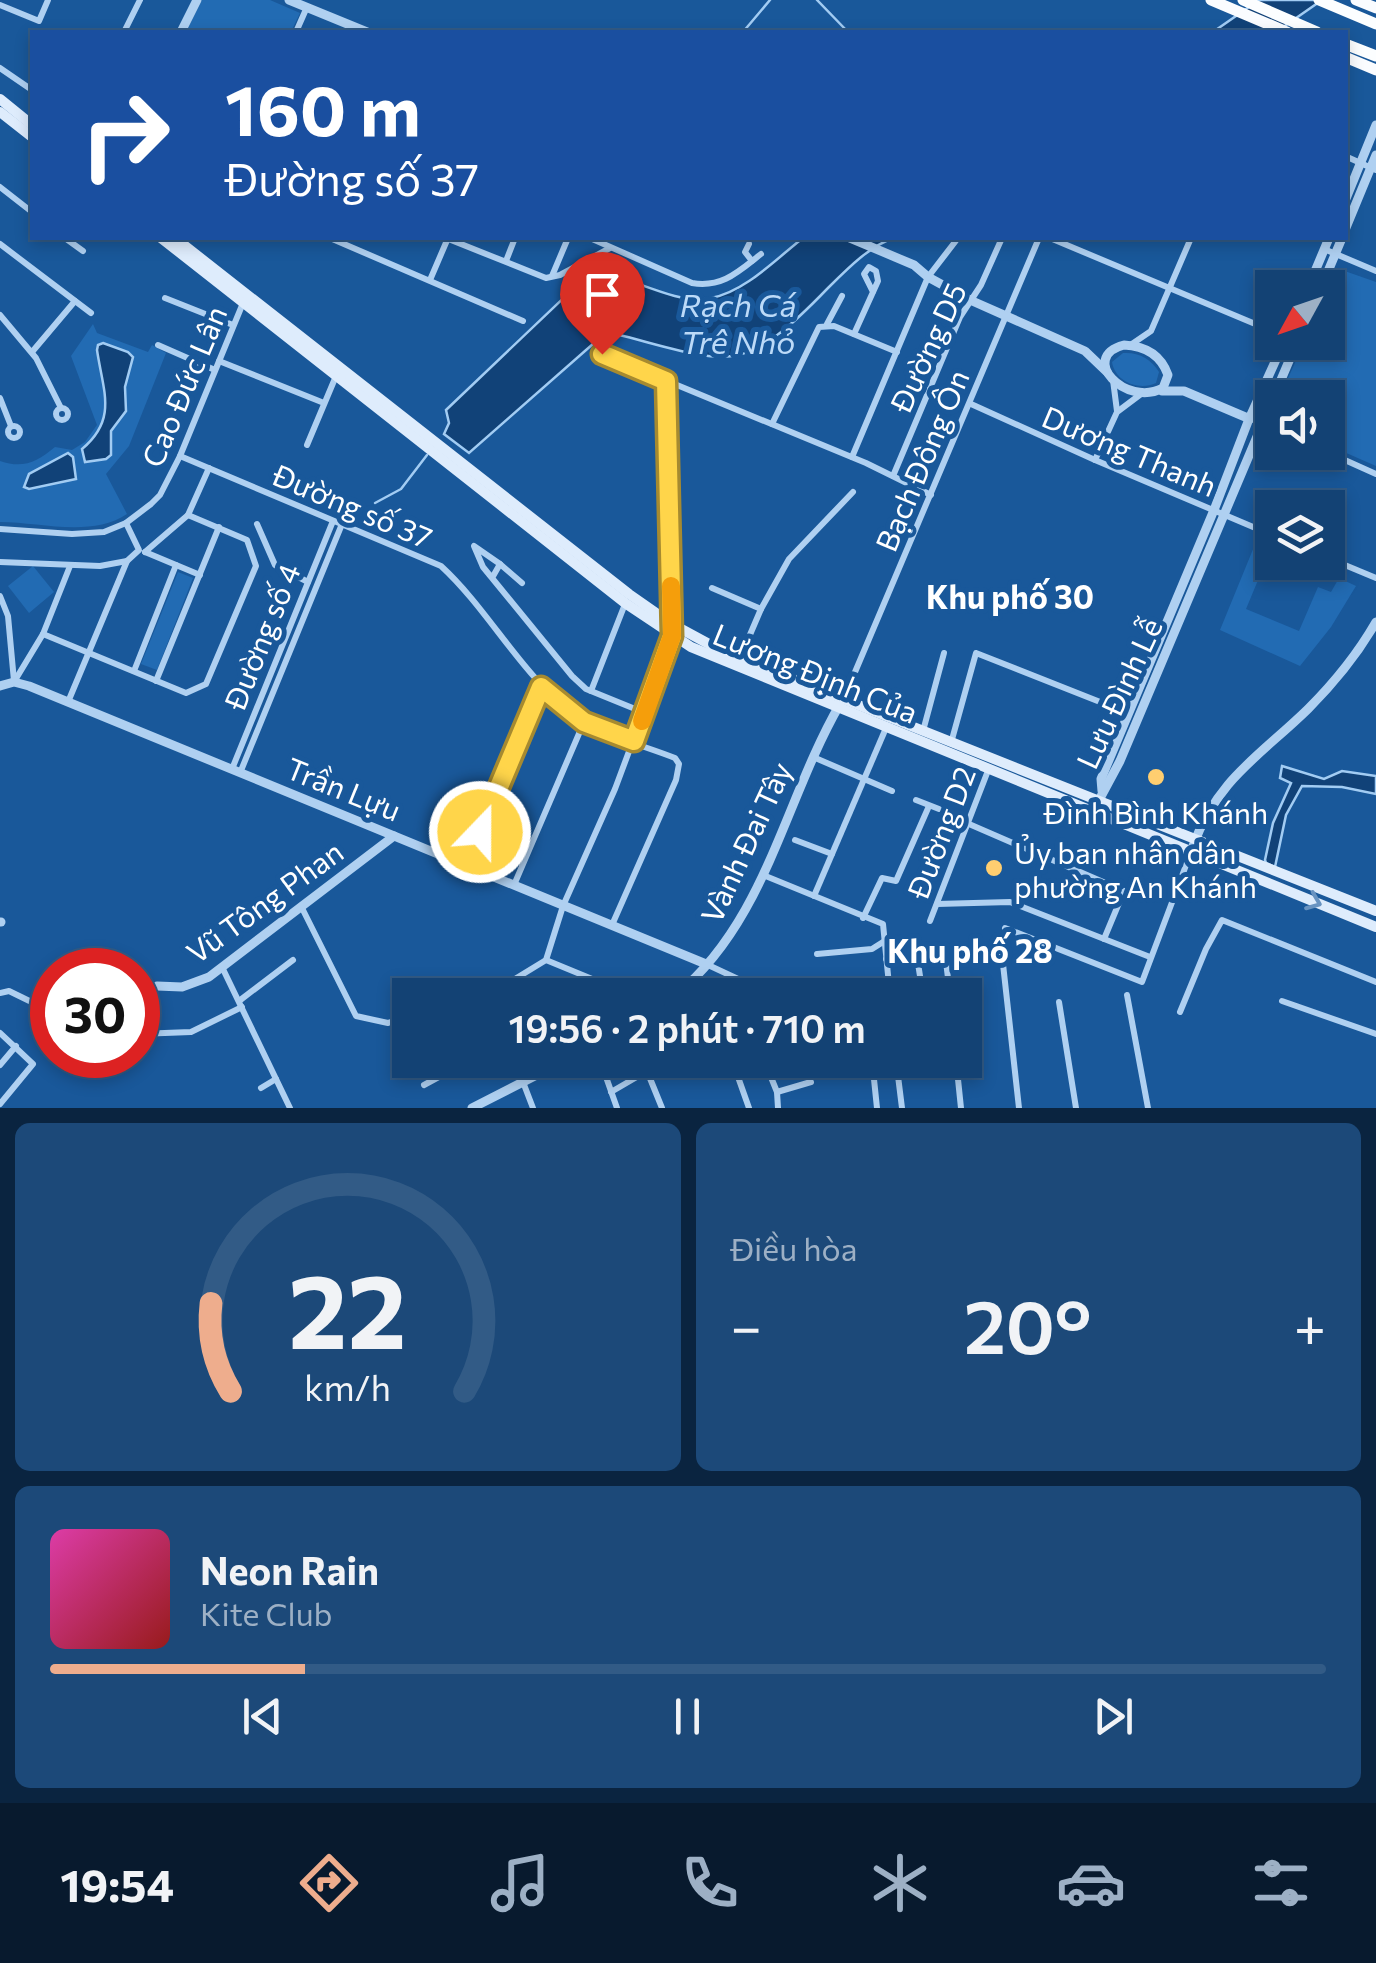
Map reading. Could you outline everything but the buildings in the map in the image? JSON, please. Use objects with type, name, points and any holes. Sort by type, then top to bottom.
[{"type":"highway","points":[[1243,0],[1313,30]]},
{"type":"highway","points":[[1319,0],[1376,24]]},
{"type":"highway","points":[[1348,45],[1376,56]]},
{"type":"main road","points":[[1211,0],[1282,30]]},
{"type":"main road","points":[[1358,1],[1376,8]]},
{"type":"main road","points":[[1348,58],[1376,70]]},
{"type":"main road","points":[[0,100],[30,123]]},
{"type":"main road","points":[[0,112],[30,135]]},
{"type":"main road","name":"Lương Định Của","points":[[164,240],[337,375],[406,423]]},
{"type":"main road","name":"Lương Định Của","points":[[177,240],[672,630],[886,728],[1193,846],[1376,928]]},
{"type":"main road","name":"Lương Định Của","points":[[489,488],[626,603],[716,660],[923,732],[990,765],[1100,796],[1193,846],[1376,910]]},
{"type":"street","points":[[0,5],[38,21],[48,0]]},
{"type":"street","points":[[125,30],[140,0]]},
{"type":"street","points":[[182,30],[197,0]]},
{"type":"street","points":[[289,0],[362,30]]},
{"type":"street","points":[[297,30],[307,7]]},
{"type":"street","points":[[0,68],[30,89]]},
{"type":"street","points":[[1348,222],[1369,167],[1376,126]]},
{"type":"street","points":[[1348,197],[1376,155]]},
{"type":"street","points":[[0,187],[30,210]]},
{"type":"street","points":[[68,240],[83,251]]},
{"type":"street","points":[[335,240],[522,321]]},
{"type":"street","points":[[430,280],[447,240]]},
{"type":"street","points":[[453,240],[546,278],[611,247]]},
{"type":"street","points":[[506,261],[515,240]]},
{"type":"street","points":[[551,277],[567,240]]},
{"type":"street","points":[[595,240],[707,286],[724,282],[761,254]]},
{"type":"street","points":[[855,240],[914,266],[970,300],[1085,351],[1130,391],[1176,389],[1255,422]]},
{"type":"street","points":[[852,457],[928,277],[956,240]]},
{"type":"street","name":"Đường D5","points":[[893,476],[959,318],[981,285],[1001,240]]},
{"type":"street","name":"Bạch Đông Ôn","points":[[840,704],[971,404],[1037,240]]},
{"type":"street","points":[[1055,240],[1255,324]]},
{"type":"street","points":[[1155,356],[1151,330],[1190,240]]},
{"type":"street","points":[[1325,270],[1329,240]]},
{"type":"street","points":[[1319,270],[1340,240]]},
{"type":"street","points":[[0,244],[90,313]]},
{"type":"street","points":[[749,244],[745,252],[752,261]]},
{"type":"street","points":[[1330,251],[1376,272]]},
{"type":"street","points":[[854,334],[873,292]]},
{"type":"street","points":[[772,424],[814,334],[827,324],[842,296]]},
{"type":"street","points":[[165,298],[234,326]]},
{"type":"street","points":[[32,352],[75,302]]},
{"type":"street","name":"Cao Đức Lân","points":[[0,530],[89,534],[116,529],[160,495],[243,302]]},
{"type":"street","points":[[0,316],[32,352],[61,408]]},
{"type":"street","points":[[827,324],[897,352]]},
{"type":"street","points":[[1094,460],[1117,412],[1118,395],[1106,358],[1151,330]]},
{"type":"street","points":[[158,345],[324,403]]},
{"type":"street","points":[[1085,351],[1140,346],[1155,356],[1184,391]]},
{"type":"street","points":[[602,354],[852,457],[931,495]]},
{"type":"street","name":"Lưu Đình Lễ","points":[[1100,796],[1120,761],[1219,513],[1248,418],[1275,360]]},
{"type":"street","points":[[1117,412],[1167,382],[1164,366]]},
{"type":"street","points":[[308,445],[337,375]]},
{"type":"street","points":[[517,978],[546,960],[564,906],[645,713],[672,630],[666,381]]},
{"type":"street","points":[[0,398],[11,426]]},
{"type":"street","name":"Dương Thanh","points":[[971,404],[1255,528]]},
{"type":"street","name":"Lưu Đình Lễ","points":[[1100,796],[1101,779],[1255,435]]},
{"type":"street","name":"Đường số 37","points":[[180,456],[441,566],[471,597],[541,687],[584,722],[675,758],[680,764],[676,780],[612,926]]},
{"type":"street","points":[[1345,460],[1376,474]]},
{"type":"street","points":[[0,562],[100,566],[126,561],[188,515],[209,468]]},
{"type":"street","points":[[740,658],[788,559],[853,492]]},
{"type":"street","points":[[43,634],[186,693],[206,684],[256,566],[248,540],[188,515]]},
{"type":"street","name":"Đường số 4","points":[[236,771],[333,520]]},
{"type":"street","points":[[126,523],[142,551],[200,575]]},
{"type":"street","points":[[257,524],[276,566],[308,582]]},
{"type":"street","name":"Đường số 4","points":[[236,771],[342,524]]},
{"type":"street","points":[[156,680],[219,528]]},
{"type":"street","points":[[522,582],[474,546],[492,578],[572,676],[590,691],[645,713]]},
{"type":"street","points":[[68,702],[126,561]]},
{"type":"street","points":[[492,578],[500,564]]},
{"type":"street","points":[[134,671],[176,565]]},
{"type":"street","points":[[1345,565],[1376,578]]},
{"type":"street","points":[[0,686],[14,682],[43,634],[70,566]]},
{"type":"street","points":[[712,588],[761,609]]},
{"type":"street","points":[[1,602],[8,616],[14,682]]},
{"type":"street","points":[[590,691],[626,603]]},
{"type":"street","points":[[1005,928],[1142,982],[1201,822],[1226,784],[1307,710],[1354,660],[1376,622]]},
{"type":"street","points":[[923,732],[944,652]]},
{"type":"street","points":[[951,743],[976,653],[1130,713]]},
{"type":"street","name":"Trần Lựu","points":[[14,682],[706,964]]},
{"type":"street","points":[[466,866],[541,687]]},
{"type":"street","name":"Vành Đai Tây","points":[[692,978],[739,924],[840,704]]},
{"type":"street","points":[[514,886],[584,722]]},
{"type":"street","points":[[814,896],[886,728]]},
{"type":"street","points":[[813,757],[892,791]]},
{"type":"street","name":"Đường D2","points":[[930,921],[990,765]]},
{"type":"street","points":[[916,800],[939,810]]},
{"type":"street","points":[[863,918],[882,878],[896,881],[930,806]]},
{"type":"street","points":[[969,824],[1124,891],[1104,939]]},
{"type":"street","name":"Vũ Tông Phan","points":[[160,986],[193,985],[222,967],[394,836]]},
{"type":"street","points":[[794,840],[832,854]]},
{"type":"street","points":[[763,875],[886,927],[883,942],[888,978]]},
{"type":"street","points":[[937,904],[1010,902],[1150,957]]},
{"type":"street","points":[[302,908],[356,1016],[392,1023]]},
{"type":"street","points":[[1180,1012],[1222,920],[1376,982]]},
{"type":"street","points":[[816,954],[872,948],[883,942]]},
{"type":"street","points":[[1001,946],[1018,1108]]},
{"type":"street","points":[[886,959],[945,954],[948,978]]},
{"type":"street","points":[[917,957],[920,978]]},
{"type":"street","points":[[160,1033],[191,1032],[240,1004],[293,960]]},
{"type":"street","points":[[546,960],[590,978]]},
{"type":"street","points":[[706,964],[735,978]]},
{"type":"street","points":[[222,967],[290,1108]]},
{"type":"street","points":[[0,993],[9,990],[30,1001]]},
{"type":"street","points":[[1127,995],[1148,1108]]},
{"type":"street","points":[[1282,1000],[1376,1034]]},
{"type":"street","points":[[1059,1002],[1076,1108]]},
{"type":"street","points":[[0,1033],[33,1064],[0,1104]]},
{"type":"street","points":[[0,1065],[16,1046]]},
{"type":"street","points":[[424,1085],[437,1078]]},
{"type":"street","points":[[472,1108],[531,1078]]},
{"type":"street","points":[[607,1078],[618,1108]]},
{"type":"street","points":[[612,1092],[636,1078]]},
{"type":"street","points":[[650,1078],[662,1108]]},
{"type":"street","points":[[738,1078],[749,1108]]},
{"type":"street","points":[[771,1078],[778,1108]]},
{"type":"street","points":[[874,1078],[876,1108]]},
{"type":"street","points":[[898,1078],[902,1108]]},
{"type":"street","points":[[958,1078],[961,1108]]},
{"type":"street","points":[[261,1088],[276,1079]]},
{"type":"street","points":[[523,1082],[533,1108]]},
{"type":"street","points":[[777,1092],[811,1082]]},
{"type":"shaded area","points":[[202,0],[270,0],[300,13],[292,30],[187,30]]},
{"type":"shaded area","points":[[1345,271],[1376,282],[1376,466],[1345,452],[1345,380],[1287,380],[1296,360],[1345,360]]},
{"type":"shaded area","points":[[93,324],[97,333],[148,352],[152,345],[166,353],[129,446],[106,474],[127,514],[82,527],[0,522],[0,461],[23,464],[55,447],[72,450],[85,442],[97,425],[71,356]]},
{"type":"shaded area","points":[[1123,353],[1139,355],[1152,363],[1159,372],[1156,383],[1142,386],[1123,380],[1112,362]]},
{"type":"shaded area","points":[[1255,544],[1255,580],[1258,580],[1246,609],[1299,631],[1318,587],[1331,592],[1338,580],[1356,586],[1331,627],[1300,666],[1220,630]]},
{"type":"shaded area","points":[[33,566],[54,592],[29,613],[8,586]]},
{"type":"shaded area","points":[[178,572],[193,578],[157,670],[141,664]]},
{"type":"water","points":[[1259,0],[1322,0],[1279,30],[1216,30]]},
{"type":"water","name":"Rạch Cá Trê Nhỏ","points":[[801,240],[890,240],[858,259],[798,318],[752,350],[731,356],[709,356],[616,334],[602,336],[469,453],[444,434],[449,423],[446,410],[575,287],[611,278],[681,297],[711,298],[736,289]]},
{"type":"water","points":[[103,343],[133,357],[125,387],[126,411],[111,431],[111,455],[85,462],[82,449],[93,438],[104,415],[97,350]]},
{"type":"water","points":[[68,453],[73,457],[76,479],[24,487],[29,474]]},
{"type":"water","points":[[1282,766],[1324,779],[1342,771],[1376,776],[1376,794],[1342,787],[1302,786],[1286,815],[1275,867],[1265,860],[1273,823],[1291,783],[1280,778]]},
{"type":"waterway","points":[[745,30],[770,0]]},
{"type":"waterway","points":[[817,0],[846,30]]},
{"type":"waterway","name":"Rạch Cá Trê Nhỏ","points":[[375,503],[401,489],[427,455]]},
{"type":"slow traffic","points":[[642,721],[672,636],[671,586]]},
{"type":"place","name":"Đình Bình Khánh","points":[[1156,777]]},
{"type":"place","name":"Ủy ban nhân dân phường An Khánh","points":[[994,868]]},
{"type":"district","name":"Khu phố 30","points":[[1010,596]]},
{"type":"district","name":"Khu phố 28","points":[[970,950]]},
{"type":"route","points":[[480,832],[541,687],[584,722],[634,741],[672,636],[666,381],[602,354]]}]
